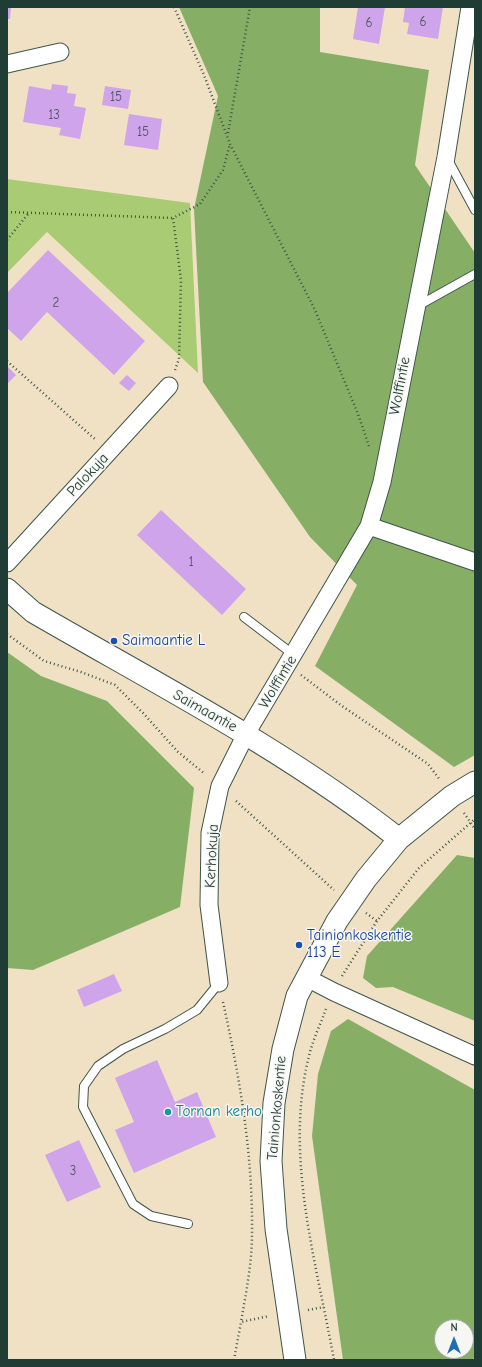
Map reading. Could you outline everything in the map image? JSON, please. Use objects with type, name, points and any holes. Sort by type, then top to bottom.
[{"type":"street","name":"Wolffintie","points":[[246,734],[369,526],[382,482],[415,308],[446,157],[470,7]]},
{"type":"street","points":[[7,64],[60,52]]},
{"type":"street","name":"Palokuja","points":[[7,563],[169,386]]},
{"type":"street","points":[[369,526],[475,562]]},
{"type":"street","name":"Saimaantie","points":[[7,589],[33,612],[246,734],[372,818],[399,839]]},
{"type":"street","name":"Kerhokuja","points":[[219,984],[209,905],[210,834],[220,786],[246,734]]},
{"type":"street","name":"Tainionkoskentie","points":[[295,1360],[276,1229],[271,1161],[274,1103],[282,1049],[298,996],[337,921],[399,839],[452,796],[475,782]]},
{"type":"street","points":[[307,978],[334,992],[475,1056]]},
{"type":"lane","points":[[446,157],[475,210]]},
{"type":"lane","points":[[415,308],[475,274]]},
{"type":"lane","points":[[244,617],[291,660]]},
{"type":"lane","points":[[188,1224],[151,1216],[133,1204],[83,1107],[84,1086],[98,1066],[123,1049],[165,1029],[197,1010],[219,984]]},
{"type":"path","points":[[174,7],[230,144],[315,310],[358,414],[371,452]]},
{"type":"path","points":[[227,134],[250,7]]},
{"type":"path","points":[[7,212],[28,214],[173,218],[200,204],[223,170],[230,144]]},
{"type":"path","points":[[7,240],[28,214]]},
{"type":"path","points":[[169,386],[179,359],[180,328],[181,280],[173,218]]},
{"type":"path","points":[[7,360],[109,452]]},
{"type":"path","points":[[7,634],[44,661],[81,672],[115,686],[144,714],[178,752],[220,786],[261,826],[350,902],[377,921]]},
{"type":"path","points":[[291,660],[342,706],[428,764],[475,829]]},
{"type":"path","points":[[334,1360],[310,1236],[303,1185],[300,1146],[302,1095],[310,1051],[346,967],[377,921],[419,868],[475,819]]},
{"type":"path","points":[[219,984],[236,1062],[247,1126],[252,1234],[241,1322]]},
{"type":"green space","points":[[179,7],[320,7],[320,52],[429,70],[415,165],[475,253],[475,755],[454,767],[315,666],[357,585],[310,537],[203,382],[194,209],[218,96]]},
{"type":"green space","points":[[7,179],[190,203],[198,373],[47,232],[7,273]]},
{"type":"green space","points":[[7,652],[41,676],[107,701],[194,788],[180,907],[33,970],[7,968]]},
{"type":"green space","points":[[457,855],[475,858],[475,1021],[393,987],[376,988],[363,978],[367,956]]},
{"type":"green space","points":[[348,1019],[475,1090],[474,1358],[474,1319],[434,1319],[434,1359],[473,1360],[343,1360],[312,1136],[318,1074],[331,1031]]},
{"type":"building","points":[[7,7],[11,7],[10,19],[7,19]]},
{"type":"building","points":[[358,7],[385,7],[379,44],[353,39]]},
{"type":"building","points":[[405,7],[443,7],[438,39],[407,34],[409,23],[403,22]]},
{"type":"building","points":[[52,84],[68,86],[67,93],[76,94],[74,106],[86,108],[80,139],[59,135],[61,128],[23,122],[29,86],[51,90]]},
{"type":"building","points":[[105,86],[131,90],[128,109],[102,105]]},
{"type":"building","points":[[129,114],[162,119],[158,150],[124,145]]},
{"type":"building","points":[[48,250],[145,341],[114,375],[47,312],[21,341],[7,328],[7,293]]},
{"type":"building","points":[[7,366],[16,375],[7,384]]},
{"type":"building","points":[[127,375],[136,383],[129,391],[119,383]]},
{"type":"building","points":[[161,510],[246,589],[222,615],[137,535]]},
{"type":"building","points":[[114,974],[122,991],[84,1007],[77,990]]},
{"type":"building","name":"Tornan kerho","points":[[157,1060],[175,1102],[197,1092],[216,1137],[134,1173],[115,1130],[134,1122],[115,1078]]},
{"type":"building","points":[[79,1140],[101,1187],[67,1202],[45,1155]]},
{"type":"place","name":"Saimaantie L","points":[[114,641]]},
{"type":"place","name":"Tainionkoskentie 113 E","points":[[299,945]]},
{"type":"place","name":"Tornan kerho","points":[[168,1112]]}]
